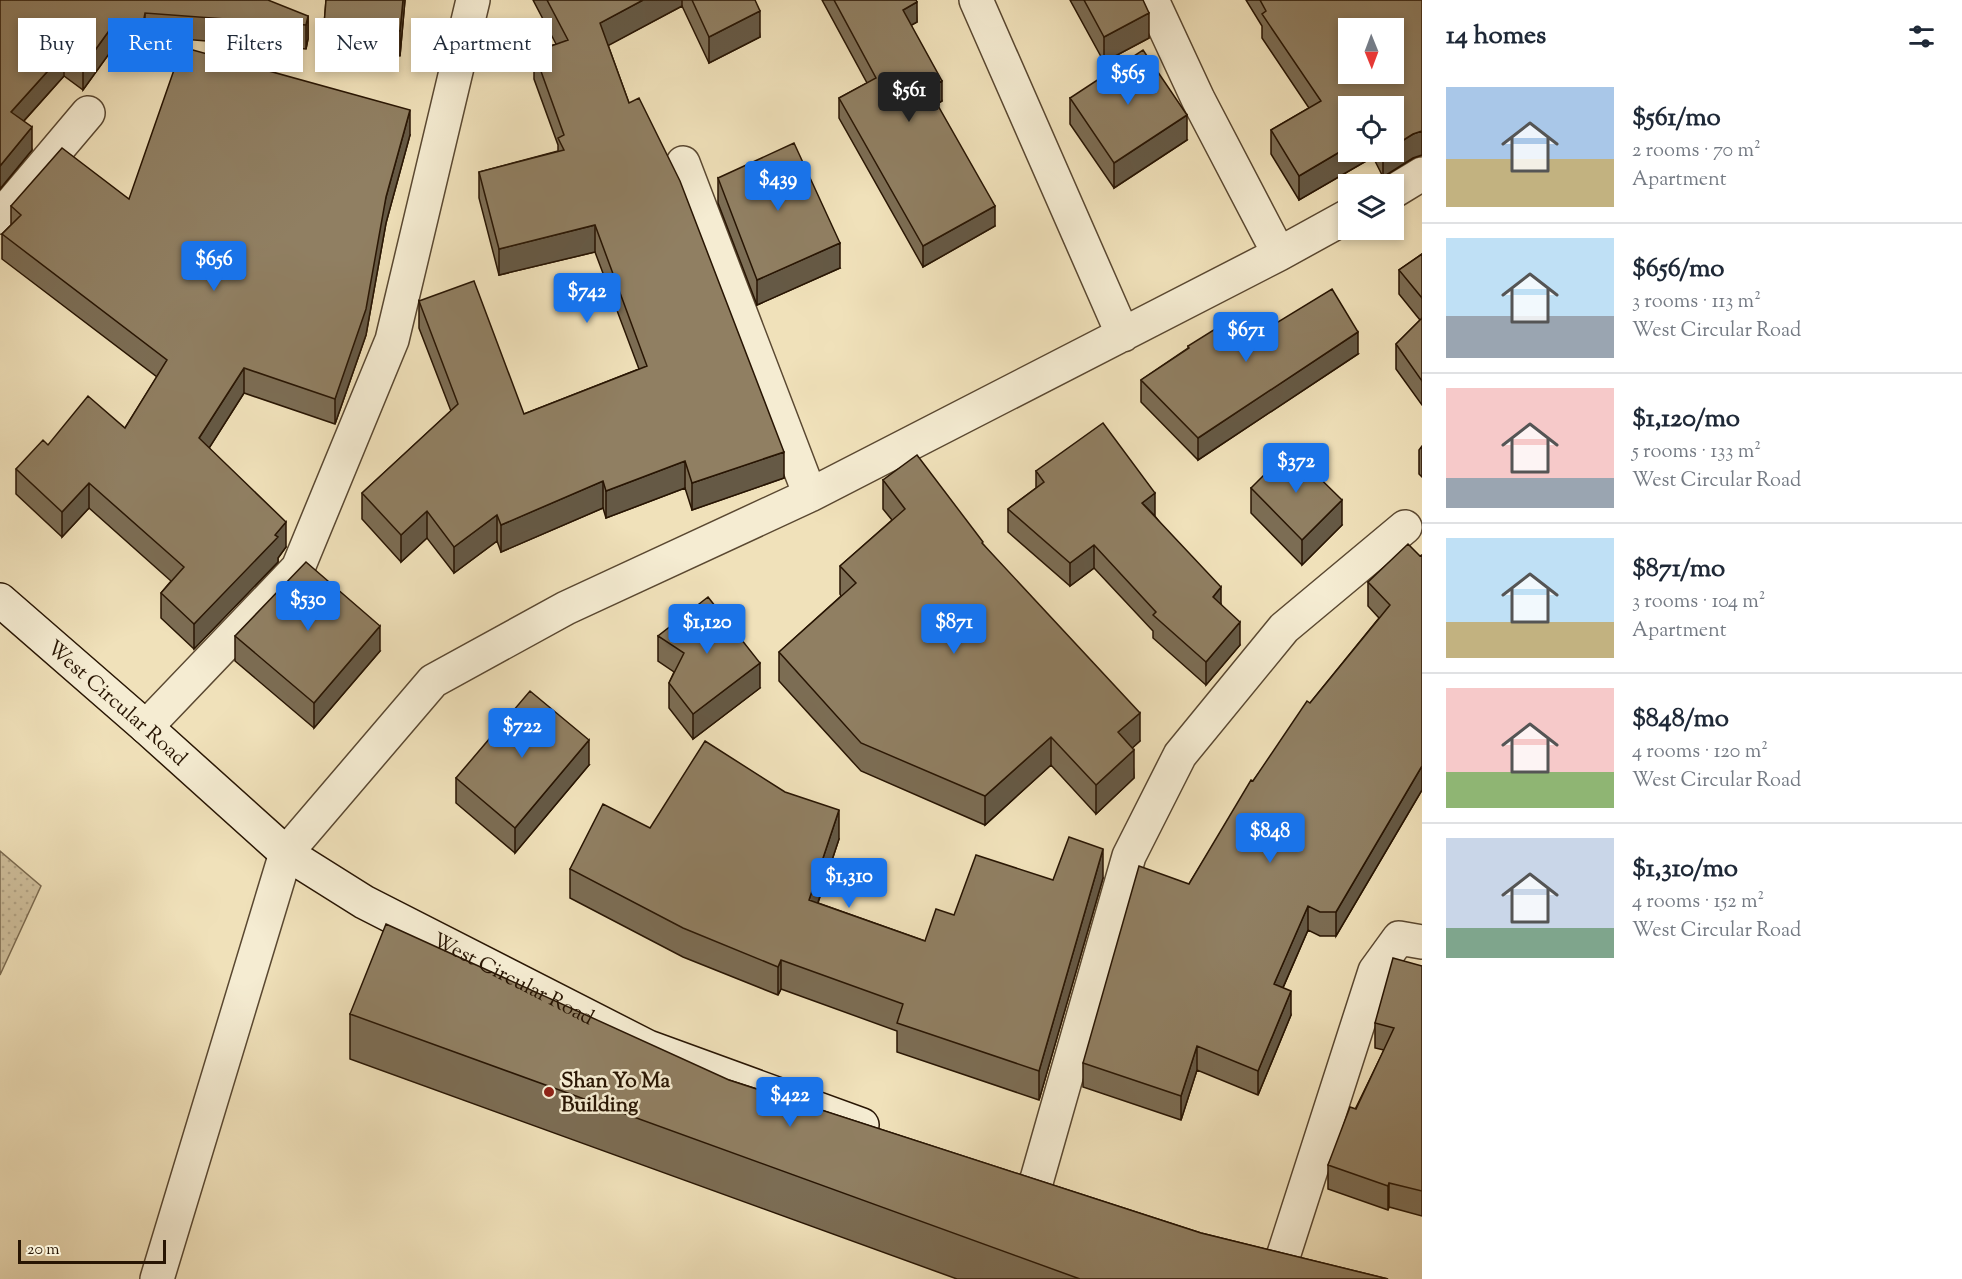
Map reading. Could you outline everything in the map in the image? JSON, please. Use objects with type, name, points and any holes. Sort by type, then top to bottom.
[{"type":"street","points":[[146,727],[298,568],[392,339],[473,0]]},
{"type":"street","points":[[976,0],[1123,335]]},
{"type":"street","points":[[1152,0],[1198,99],[1279,254]]},
{"type":"street","points":[[0,217],[88,114]]},
{"type":"street","points":[[683,163],[810,495]]},
{"type":"street","points":[[1404,185],[1422,174]]},
{"type":"street","points":[[157,1279],[286,853],[433,681],[566,608],[810,495],[1123,335],[1338,222]]},
{"type":"street","points":[[1002,1174],[1047,1190],[1129,856],[1180,755],[1284,628],[1405,527]]},
{"type":"street","name":"West Circular Road","points":[[0,600],[286,853],[364,902],[648,1047],[891,1136]]},
{"type":"street","points":[[1247,1256],[1297,1267],[1375,971],[1399,938],[1422,942]]},
{"type":"shaded area","points":[[0,851],[41,886],[0,975]]},
{"type":"building","points":[[0,0],[268,0],[308,16],[306,25],[303,25],[303,18],[212,18],[145,13],[144,18],[108,18],[108,32],[96,49],[96,18],[18,18],[18,72],[47,72],[11,112],[32,127],[0,166]]},
{"type":"building","points":[[326,0],[403,0],[400,31],[399,18],[325,18]]},
{"type":"building","points":[[547,0],[643,0],[600,23],[629,103],[639,98],[680,181],[784,452],[692,483],[685,461],[606,491],[603,481],[501,525],[497,515],[454,547],[427,511],[401,535],[362,493],[458,404],[419,301],[474,281],[524,414],[647,366],[595,225],[499,249],[479,172],[564,150],[558,138],[564,135],[541,72],[552,72],[552,46],[568,40]]},
{"type":"building","points":[[692,0],[755,0],[760,11],[709,37]]},
{"type":"building","points":[[834,0],[916,0],[917,2],[903,10],[942,81],[928,88],[995,206],[923,246],[839,98],[876,78]]},
{"type":"building","points":[[1084,0],[1143,0],[1149,13],[1104,37]]},
{"type":"building","points":[[1260,0],[1422,0],[1422,131],[1404,140],[1404,96],[1338,96],[1338,153],[1299,176],[1271,130],[1321,101],[1262,14],[1266,11]]},
{"type":"building","points":[[193,50],[205,53],[205,72],[272,72],[410,110],[386,197],[366,309],[335,399],[244,368],[199,438],[286,522],[275,535],[278,537],[194,624],[161,593],[184,567],[89,483],[62,512],[16,469],[43,440],[48,445],[88,396],[125,428],[167,360],[2,234],[21,215],[11,206],[62,148],[129,199],[173,72],[193,72]]},
{"type":"building","points":[[1143,50],[1187,115],[1114,163],[1070,98]]},
{"type":"building","points":[[794,143],[840,243],[757,280],[718,178]]},
{"type":"building","points":[[1422,254],[1422,298],[1399,270]]},
{"type":"building","points":[[1332,289],[1358,332],[1198,438],[1141,380],[1189,348],[1188,346],[1236,316],[1250,339]]},
{"type":"building","points":[[1422,318],[1422,381],[1396,344]]},
{"type":"building","points":[[1103,423],[1155,493],[1142,503],[1221,587],[1213,597],[1240,622],[1206,662],[1153,615],[1156,612],[1094,545],[1070,563],[1008,509],[1044,482],[1036,471]]},
{"type":"building","points":[[1290,449],[1342,500],[1302,540],[1251,488]]},
{"type":"building","points":[[917,455],[982,543],[1140,713],[1118,732],[1134,750],[1096,785],[1051,737],[985,796],[861,743],[779,652],[856,583],[840,566],[905,509],[883,480]]},
{"type":"building","points":[[1408,544],[1420,556],[1422,555],[1422,766],[1336,912],[1320,912],[1308,906],[1274,984],[1291,991],[1258,1071],[1197,1046],[1181,1096],[1083,1063],[1139,866],[1189,884],[1251,780],[1253,781],[1307,701],[1310,703],[1390,605],[1368,582]]},
{"type":"building","points":[[306,562],[380,626],[314,703],[235,636]]},
{"type":"building","points":[[708,597],[760,663],[693,714],[669,683],[684,653],[658,636]]},
{"type":"building","points":[[530,691],[589,740],[515,828],[456,778]]},
{"type":"building","points":[[705,741],[785,792],[839,810],[809,900],[925,941],[936,909],[954,915],[976,855],[1053,880],[1069,837],[1103,849],[1039,1071],[897,1023],[903,1004],[781,960],[778,967],[683,928],[570,869],[603,804],[650,828]]},
{"type":"building","points":[[386,924],[729,1080],[1201,1233],[1388,1279],[1080,1279],[350,1014]]},
{"type":"building","points":[[1393,958],[1422,966],[1422,1191],[1389,1183],[1388,1186],[1328,1165],[1350,1107],[1356,1109],[1394,1028],[1375,1023]]},
{"type":"place","name":"Shan Yo Ma Building","points":[[549,1092]]}]
